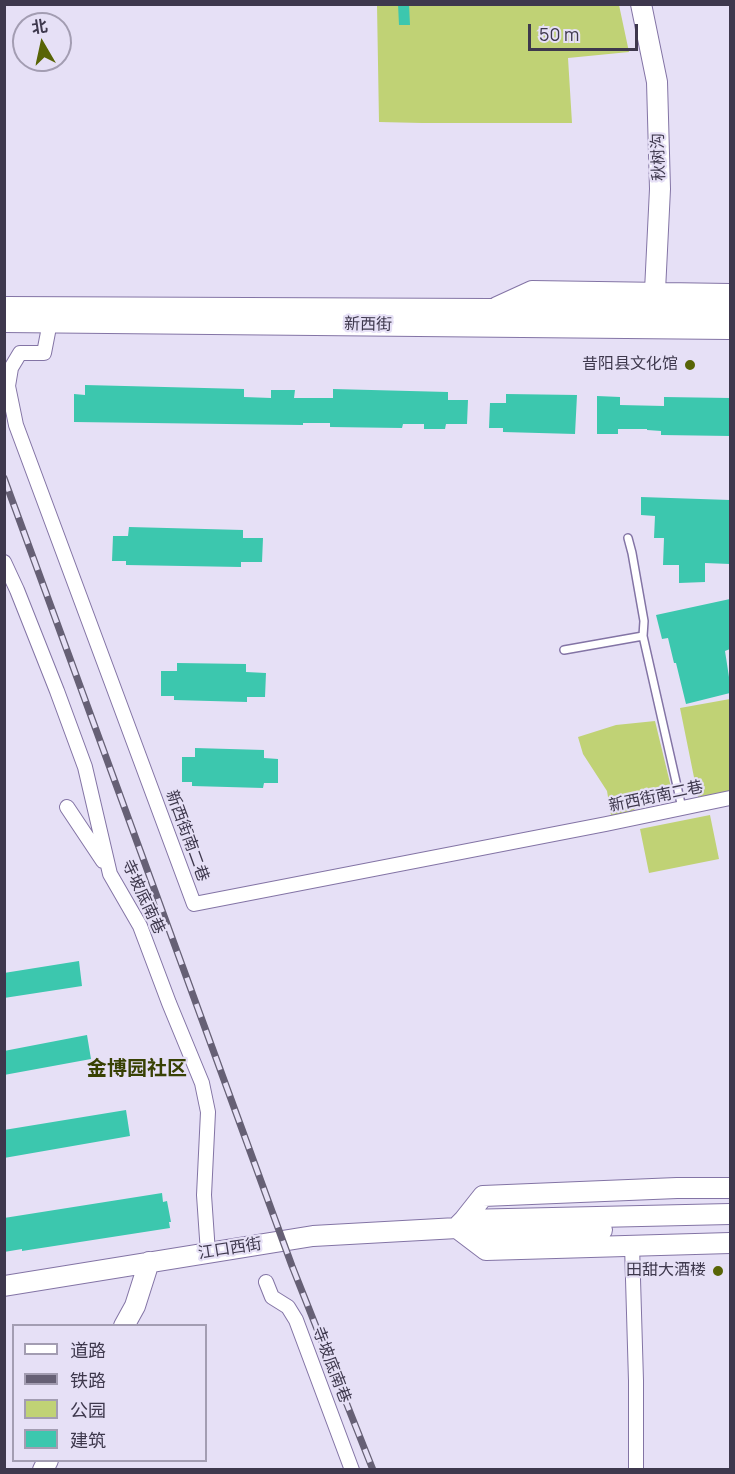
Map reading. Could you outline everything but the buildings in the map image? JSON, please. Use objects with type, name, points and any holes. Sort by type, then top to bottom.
[{"type":"main road","name":"秋树沟","points":[[641,4],[657,82],[660,189],[654,302]]},
{"type":"main road","points":[[654,302],[730,294]]},
{"type":"main road","name":"新西街","points":[[4,307],[490,309],[654,302],[730,313]]},
{"type":"main road","name":"新西街","points":[[4,322],[730,329]]},
{"type":"main road","points":[[677,1188],[681,1229]]},
{"type":"main road","points":[[730,1188],[483,1196],[462,1228],[486,1250],[632,1245],[681,1229],[730,1243]]},
{"type":"main road","name":"江口西街","points":[[681,1229],[730,1214]]},
{"type":"main road","name":"江口西街","points":[[4,1286],[313,1236],[462,1228],[681,1229],[730,1226]]},
{"type":"main road","points":[[125,1324],[135,1306],[148,1262]]},
{"type":"street","name":"新西街南二巷","points":[[50,322],[44,353],[20,353],[11,368],[8,386],[16,425],[194,904],[730,798]]},
{"type":"street","name":"寺坡底南巷","points":[[4,562],[53,681],[84,767],[111,874],[140,926],[202,1083],[208,1112],[204,1195],[208,1253]]},
{"type":"street","points":[[68,807],[111,874]]},
{"type":"street","points":[[632,1245],[636,1470]]},
{"type":"street","name":"寺坡底南巷","points":[[266,1282],[272,1297],[288,1307],[296,1320],[352,1470]]},
{"type":"lane","points":[[628,538],[644,621],[643,636],[682,808]]},
{"type":"lane","points":[[564,650],[643,636]]},
{"type":"green space","points":[[377,5],[619,5],[629,52],[568,58],[572,123],[379,122]]},
{"type":"green space","points":[[730,699],[730,791],[698,797],[680,708]]},
{"type":"green space","points":[[655,721],[671,787],[669,794],[633,798],[635,809],[624,816],[611,815],[607,791],[583,754],[578,737],[616,725]]},
{"type":"green space","points":[[710,815],[719,859],[649,873],[640,829]]},
{"type":"railway","points":[[4,478],[292,1266],[373,1470]]},
{"type":"place","name":"昔阳县文化馆","points":[[690,365]]},
{"type":"place","name":"田甜大酒楼","points":[[718,1271]]},
{"type":"district","name":"金博园社区","points":[[137,1069]]}]
